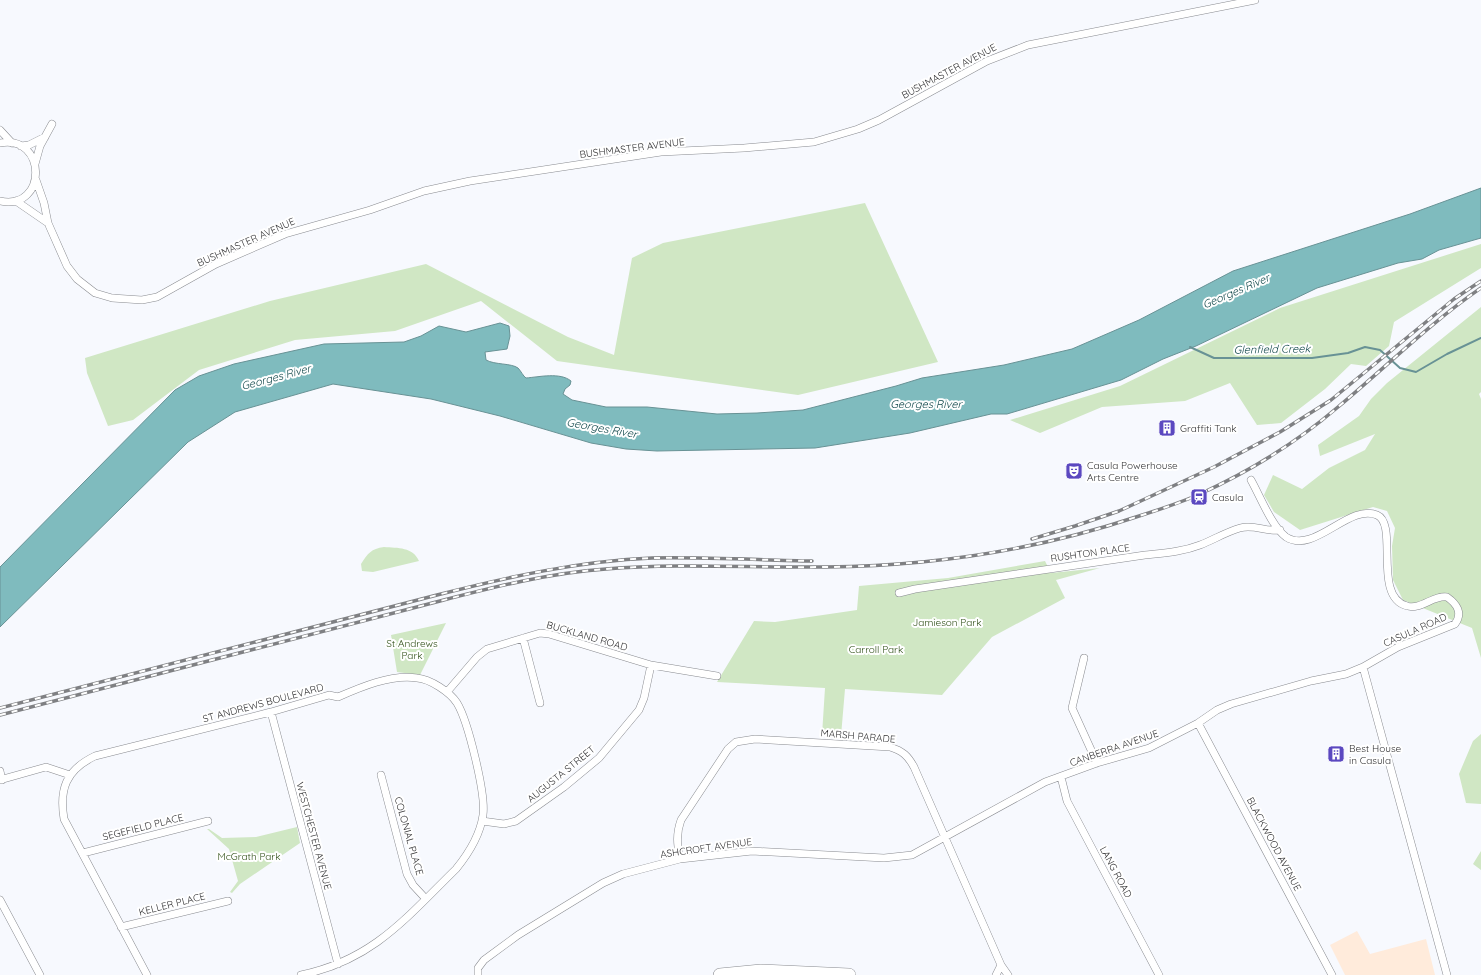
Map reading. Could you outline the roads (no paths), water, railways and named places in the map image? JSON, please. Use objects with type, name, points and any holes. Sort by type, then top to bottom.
[{"type":"highway","points":[[720,975],[761,971],[849,975]]},
{"type":"street","name":"BUSHMASTER AVENUE","points":[[35,164],[36,180],[44,203],[48,223],[67,266],[86,287],[95,293],[112,298],[142,300],[157,297],[216,264],[285,234],[370,210],[424,191],[470,181],[661,152],[744,148],[814,142],[858,129],[879,120],[987,61],[1028,45],[1255,0]]},
{"type":"street","points":[[35,164],[45,137],[52,124]]},
{"type":"street","points":[[0,130],[12,143]]},
{"type":"street","points":[[21,146],[30,145],[45,137]]},
{"type":"street","points":[[0,143],[12,143],[21,146],[28,152],[35,164]]},
{"type":"street","points":[[1,202],[16,201],[25,196],[32,189],[36,180]]},
{"type":"street","points":[[16,201],[48,223]]},
{"type":"street","name":"CASULA ROAD","points":[[1251,480],[1280,530],[1287,537],[1295,540],[1310,539],[1367,513],[1377,515],[1387,527],[1387,574],[1396,600],[1405,606],[1410,607],[1443,596],[1455,603],[1459,614],[1455,624],[1398,647],[1363,667]]},
{"type":"street","name":"RUSHTON PLACE","points":[[900,593],[915,589],[1145,555],[1176,552],[1199,546],[1239,528],[1249,526],[1272,531],[1280,530]]},
{"type":"street","name":"BUCKLAND ROAD","points":[[447,692],[477,657],[487,649],[540,633],[549,634],[651,665],[717,676]]},
{"type":"street","points":[[523,638],[540,703]]},
{"type":"street","points":[[1084,658],[1072,708],[1097,764]]},
{"type":"street","name":"AUGUSTA STREET","points":[[482,822],[504,824],[516,821],[564,787],[599,758],[639,710],[644,698],[651,665]]},
{"type":"street","points":[[1363,667],[1446,975]]},
{"type":"street","name":"CANBERRA AVENUE","points":[[945,837],[1030,789],[1097,764],[1149,748],[1198,723],[1217,710],[1231,704],[1311,681],[1346,674],[1363,667]]},
{"type":"street","name":"ST ANDREWS BOULEVARD","points":[[147,975],[83,853],[71,835],[64,819],[61,803],[64,787],[70,775],[84,762],[95,756],[271,712],[329,695],[338,697],[393,678],[418,678],[447,692],[457,703],[462,714],[482,786],[484,802],[479,834],[465,858],[376,944],[338,964],[301,975]]},
{"type":"street","name":"WESTCHESTER AVENUE","points":[[271,712],[338,964]]},
{"type":"street","name":"BLACKWOOD AVENUE","points":[[1198,723],[1332,975]]},
{"type":"street","name":"MARSH PARADE","points":[[680,860],[676,842],[677,832],[681,820],[728,749],[736,742],[750,740],[890,747],[901,750],[909,757],[914,767],[1001,964],[1008,975]]},
{"type":"street","points":[[0,771],[1,780],[46,767],[70,775]]},
{"type":"street","name":"COLONIAL PLACE","points":[[381,775],[407,874],[413,885],[425,898]]},
{"type":"street","name":"LANG ROAD","points":[[1061,777],[1067,801],[1159,975]]},
{"type":"street","name":"SEGEFIELD PLACE","points":[[83,853],[208,821]]},
{"type":"street","name":"ASHCROFT AVENUE","points":[[478,975],[478,968],[484,960],[518,935],[603,883],[623,874],[680,860],[767,851],[895,858],[912,855],[945,837]]},
{"type":"street","points":[[0,900],[40,975]]},
{"type":"street","name":"KELLER PLACE","points":[[121,927],[228,900]]},
{"type":"street","points":[[996,975],[1001,964]]},
{"type":"water","name":"Georges River","points":[[1481,188],[1481,238],[1439,250],[1422,259],[1398,263],[1317,288],[1121,380],[1007,414],[991,414],[910,433],[815,448],[657,451],[626,449],[591,443],[500,416],[431,399],[333,384],[235,412],[188,442],[0,627],[0,567],[175,390],[199,376],[234,364],[324,344],[404,342],[421,336],[439,326],[466,332],[500,323],[509,326],[510,336],[507,349],[485,352],[486,360],[494,363],[515,366],[526,378],[555,376],[566,378],[571,381],[570,385],[565,389],[563,394],[572,400],[606,407],[647,407],[717,414],[803,410],[922,378],[1004,365],[1072,349],[1139,320],[1233,271],[1410,214]]},
{"type":"waterway","name":"Glenfield Creek","points":[[1190,347],[1214,358],[1312,358],[1348,353],[1365,347],[1380,350],[1400,368],[1416,372],[1447,354],[1481,338]]},
{"type":"railway","points":[[1032,539],[1119,511],[1214,467],[1280,432],[1331,400],[1454,299],[1481,281]]},
{"type":"railway","points":[[0,715],[460,596],[543,577],[585,571],[633,567],[826,567],[905,563],[983,554],[1061,539],[1099,529],[1161,509],[1192,497],[1255,466],[1306,433],[1356,392],[1426,330],[1481,288]]},
{"type":"railway","points":[[0,708],[437,595],[490,582],[571,566],[652,558],[812,561]]},
{"type":"place","name":"Graffiti Tank","points":[[1167,428]]},
{"type":"place","name":"Casula Powerhouse Arts Centre","points":[[1074,471]]},
{"type":"place","name":"Casula","points":[[1199,497]]},
{"type":"place","name":"Best House in Casula","points":[[1336,754]]},
{"type":"park label","name":"Jamieson Park","points":[[947,622]]},
{"type":"park label","name":"St Andrews Park","points":[[412,648]]},
{"type":"park label","name":"Carroll Park","points":[[876,649]]},
{"type":"park label","name":"McGrath Park","points":[[249,856]]}]
